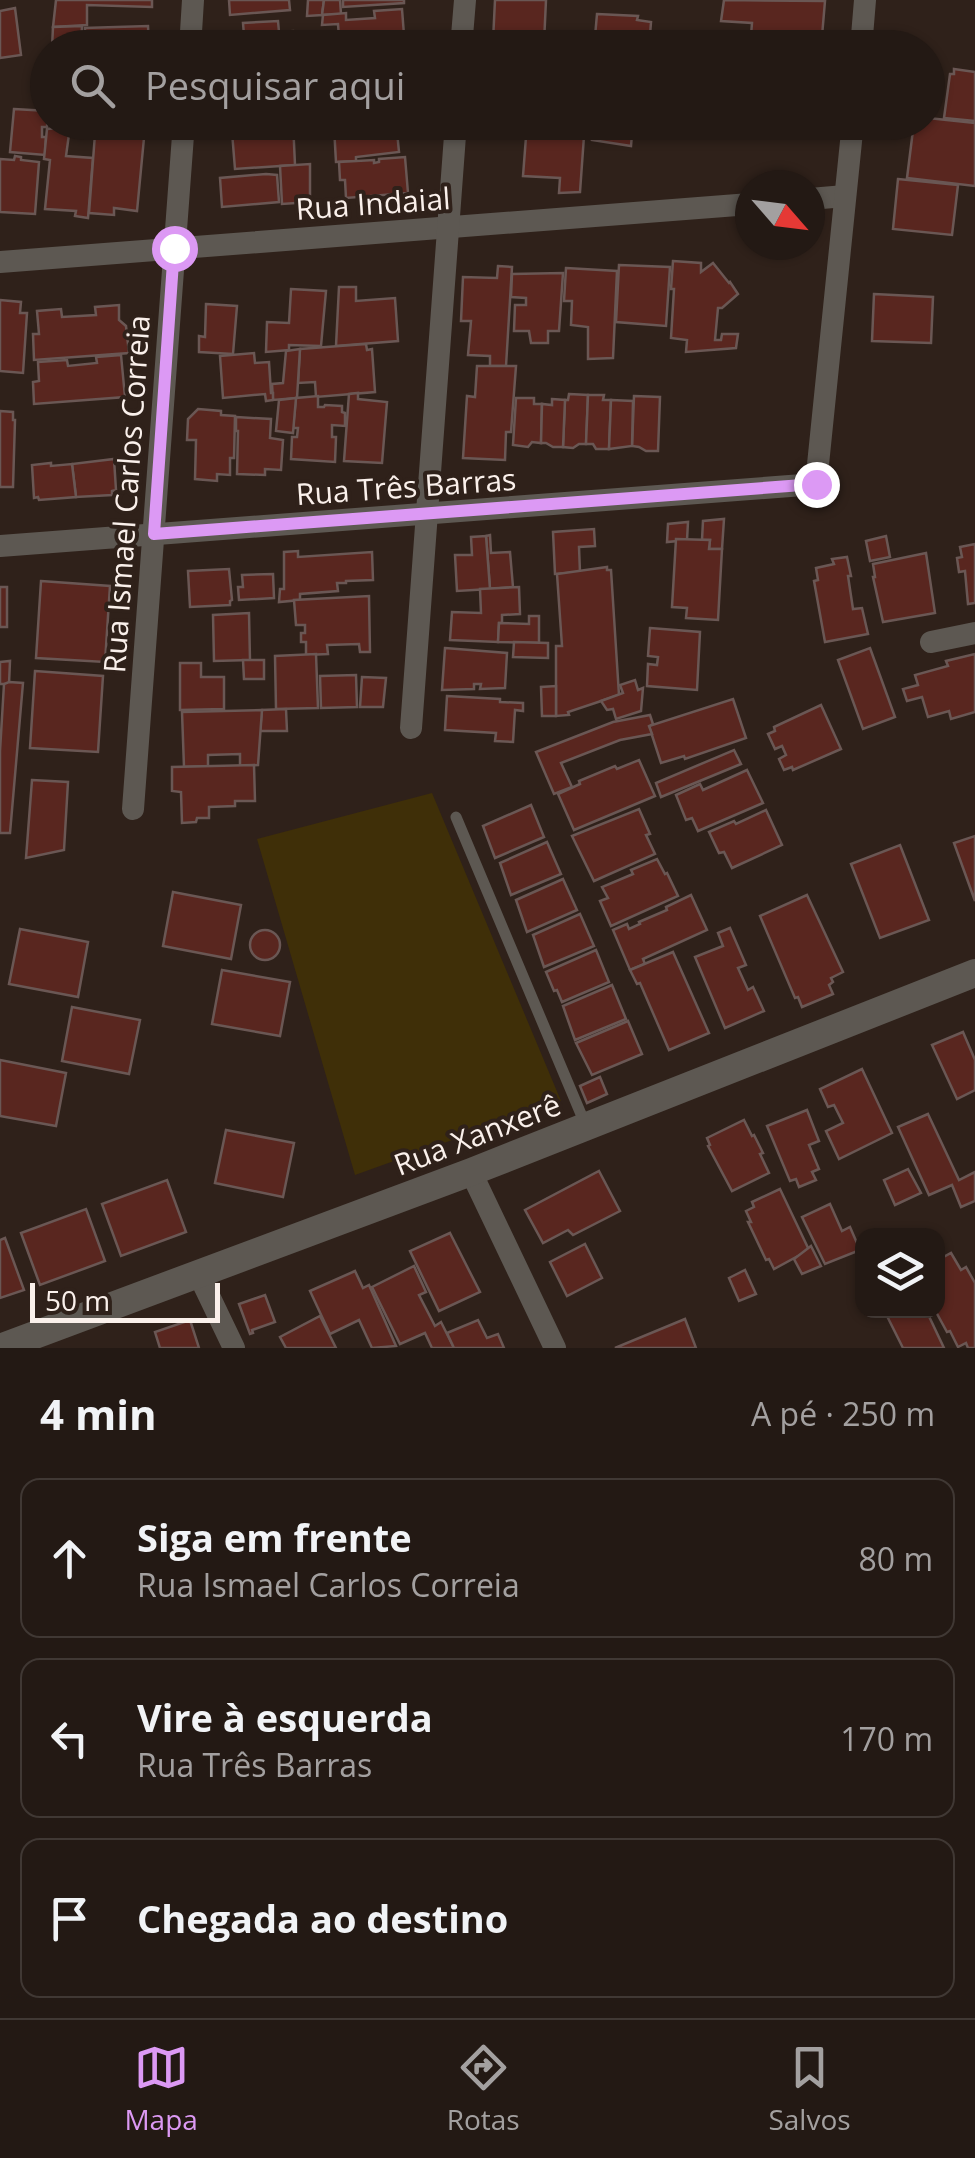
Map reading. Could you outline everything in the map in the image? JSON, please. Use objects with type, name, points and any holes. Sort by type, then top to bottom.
[{"type":"street","points":[[191,30],[193,0]]},
{"type":"street","points":[[462,30],[465,0]]},
{"type":"street","points":[[862,30],[865,0]]},
{"type":"street","name":"Rua Ismael Carlos Correia","points":[[133,809],[183,140]]},
{"type":"street","points":[[412,728],[455,140]]},
{"type":"street","points":[[825,198],[846,196],[851,140]]},
{"type":"street","name":"Rua Três Barras","points":[[0,546],[816,484],[846,196]]},
{"type":"street","name":"Rua Indaial","points":[[0,262],[735,205]]},
{"type":"street","points":[[931,642],[975,634]]},
{"type":"street","name":"Rua Xanxerê","points":[[0,1348],[471,1172],[975,973]]},
{"type":"street","points":[[471,1172],[554,1348]]},
{"type":"street","points":[[199,1275],[234,1348]]},
{"type":"lane","points":[[456,817],[586,1126]]},
{"type":"shaded area","points":[[432,793],[561,1101],[355,1175],[257,839]]},
{"type":"building","points":[[56,0],[152,0],[152,7],[87,5],[87,25],[53,27]]},
{"type":"building","points":[[229,0],[289,0],[290,10],[230,15]]},
{"type":"building","points":[[308,0],[324,0],[322,15],[307,16]]},
{"type":"building","points":[[324,0],[340,0],[341,14],[322,15]]},
{"type":"building","points":[[343,0],[404,0],[404,3],[343,7]]},
{"type":"building","points":[[495,0],[546,0],[545,30],[494,30]]},
{"type":"building","points":[[724,0],[825,1],[823,30],[751,30],[752,23],[721,21]]},
{"type":"building","points":[[15,8],[21,55],[0,58],[0,11]]},
{"type":"building","points":[[402,9],[404,30],[338,30],[338,24],[322,25],[323,15],[346,13],[346,20],[375,18],[374,11]]},
{"type":"building","points":[[597,14],[638,16],[637,20],[651,22],[650,30],[596,30]]},
{"type":"building","points":[[278,21],[279,30],[244,30],[243,23]]},
{"type":"building","points":[[82,26],[82,30],[53,27]]},
{"type":"building","points":[[148,26],[148,30],[85,30]]},
{"type":"building","points":[[954,69],[975,72],[975,121],[945,118],[950,74],[954,74]]},
{"type":"building","points":[[14,109],[30,110],[30,140],[46,140],[45,155],[10,152]]},
{"type":"building","points":[[945,120],[975,123],[975,186],[907,178],[912,140],[945,140]]},
{"type":"building","points":[[46,140],[68,140],[66,156],[93,158],[88,218],[75,216],[76,211],[45,209],[50,160],[44,159]]},
{"type":"building","points":[[95,140],[144,140],[137,211],[114,208],[114,215],[89,213]]},
{"type":"building","points":[[233,140],[294,140],[295,165],[235,169]]},
{"type":"building","points":[[335,140],[398,140],[399,152],[336,162]]},
{"type":"building","points":[[526,140],[584,140],[580,192],[559,193],[560,178],[523,176]]},
{"type":"building","points":[[592,140],[632,140],[631,146]]},
{"type":"building","points":[[15,156],[39,162],[35,214],[0,212],[0,159],[14,160]]},
{"type":"building","points":[[405,157],[408,193],[346,198],[339,162],[374,163]]},
{"type":"building","points":[[310,164],[310,202],[282,204],[280,166]]},
{"type":"building","points":[[277,175],[279,202],[222,207],[220,178]]},
{"type":"building","points":[[898,179],[958,185],[952,235],[893,229]]},
{"type":"building","points":[[673,261],[701,263],[701,272],[713,263],[730,282],[738,294],[718,308],[715,340],[721,340],[722,334],[738,334],[736,348],[686,352],[687,340],[671,338]]},
{"type":"building","points":[[619,265],[670,267],[666,326],[616,322]]},
{"type":"building","points":[[498,266],[512,267],[506,366],[490,366],[490,356],[468,355],[471,321],[461,321],[463,277],[497,278]]},
{"type":"building","points":[[566,268],[617,271],[613,358],[588,359],[588,327],[571,325],[572,301],[564,301]]},
{"type":"building","points":[[563,273],[559,331],[548,331],[548,343],[531,343],[529,331],[514,331],[515,305],[526,305],[526,298],[511,297],[512,274]]},
{"type":"building","points":[[339,287],[356,287],[356,301],[395,298],[398,341],[336,346]]},
{"type":"building","points":[[291,289],[326,291],[321,346],[289,345],[289,350],[266,352],[267,322],[289,323]]},
{"type":"building","points":[[874,294],[933,297],[931,343],[872,341]]},
{"type":"building","points":[[0,300],[21,302],[20,313],[27,313],[23,373],[0,371]]},
{"type":"building","points":[[206,304],[237,306],[233,354],[199,352],[199,336],[205,337]]},
{"type":"building","points":[[119,305],[119,320],[126,326],[129,353],[34,360],[33,334],[39,334],[37,311],[61,309],[62,317],[96,315],[95,307]]},
{"type":"building","points":[[366,344],[367,350],[372,349],[375,392],[316,397],[315,382],[298,383],[300,349]]},
{"type":"building","points":[[300,349],[297,398],[273,400],[272,384],[283,383],[286,351]]},
{"type":"building","points":[[254,353],[255,363],[269,362],[273,400],[266,401],[265,394],[223,398],[220,356]]},
{"type":"building","points":[[121,355],[125,397],[34,404],[33,382],[39,381],[38,362],[67,360],[68,366],[97,363],[96,357]]},
{"type":"building","points":[[477,366],[516,366],[505,460],[463,458],[467,396],[475,397]]},
{"type":"building","points":[[358,393],[358,399],[387,402],[382,463],[344,461],[349,394]]},
{"type":"building","points":[[569,394],[588,395],[586,444],[573,448],[563,447],[565,400]]},
{"type":"building","points":[[588,395],[604,395],[603,400],[611,400],[609,449],[586,444]]},
{"type":"building","points":[[318,396],[318,407],[342,406],[345,413],[345,426],[332,425],[332,437],[336,437],[335,462],[291,459],[292,437],[297,437],[298,428],[293,428],[296,398]]},
{"type":"building","points":[[634,396],[660,397],[658,451],[632,446]]},
{"type":"building","points":[[296,398],[293,433],[276,431],[279,400]]},
{"type":"building","points":[[516,398],[534,398],[534,404],[542,404],[541,443],[532,442],[528,447],[513,445]]},
{"type":"building","points":[[552,399],[565,400],[563,447],[541,443],[542,404],[552,405]]},
{"type":"building","points":[[611,400],[633,401],[632,446],[609,449]]},
{"type":"building","points":[[198,409],[235,416],[230,475],[217,474],[217,481],[195,479],[196,440],[187,440],[188,419]]},
{"type":"building","points":[[0,411],[13,412],[15,420],[13,487],[0,487]]},
{"type":"building","points":[[236,417],[271,419],[270,438],[283,440],[281,470],[265,469],[265,475],[237,474]]},
{"type":"building","points":[[114,459],[116,490],[112,495],[76,497],[72,464]]},
{"type":"building","points":[[72,464],[76,497],[34,498],[32,465]]},
{"type":"building","points":[[724,519],[722,549],[709,549],[710,540],[702,540],[703,521]]},
{"type":"building","points":[[688,522],[687,540],[667,542],[668,524]]},
{"type":"building","points":[[594,529],[595,546],[579,547],[580,572],[555,574],[553,532]]},
{"type":"building","points":[[490,535],[491,553],[510,552],[513,587],[490,589],[486,536]]},
{"type":"building","points":[[486,536],[490,589],[457,591],[455,555],[472,555],[471,537]]},
{"type":"building","points":[[886,536],[890,557],[870,561],[866,541]]},
{"type":"building","points":[[676,539],[710,540],[709,549],[722,549],[718,620],[686,618],[687,608],[672,607]]},
{"type":"building","points":[[975,544],[975,603],[968,604],[965,571],[959,572],[957,558],[962,557],[960,547]]},
{"type":"building","points":[[298,551],[298,557],[372,552],[373,580],[337,583],[338,591],[300,594],[300,600],[279,602],[280,589],[284,589],[284,552]]},
{"type":"building","points":[[926,553],[935,613],[883,622],[873,564]]},
{"type":"building","points":[[847,557],[853,609],[862,608],[868,634],[825,642],[814,581],[818,580],[816,568],[834,564],[832,559]]},
{"type":"building","points":[[607,567],[611,570],[619,695],[568,712],[569,715],[556,716],[556,646],[562,646],[557,574]]},
{"type":"building","points":[[229,569],[230,605],[190,607],[188,571]]},
{"type":"building","points":[[273,574],[274,598],[239,600],[242,575]]},
{"type":"building","points":[[41,581],[110,586],[105,662],[36,658]]},
{"type":"building","points":[[0,587],[7,587],[7,627],[0,627]]},
{"type":"building","points":[[519,587],[520,614],[502,615],[498,642],[450,640],[452,612],[481,613],[480,589]]},
{"type":"building","points":[[369,596],[370,652],[360,652],[359,644],[327,645],[328,654],[306,655],[306,642],[301,642],[305,625],[296,625],[294,600]]},
{"type":"building","points":[[249,613],[250,660],[214,661],[213,615]]},
{"type":"building","points":[[529,616],[539,616],[539,643],[498,642],[499,623],[529,624]]},
{"type":"building","points":[[650,628],[700,632],[697,690],[647,686],[648,664],[657,665],[658,657],[648,656]]},
{"type":"building","points":[[514,642],[548,643],[548,658],[513,657]]},
{"type":"building","points":[[445,648],[507,653],[505,688],[480,689],[481,684],[474,684],[474,689],[442,690]]},
{"type":"building","points":[[870,648],[895,717],[863,729],[838,660]]},
{"type":"building","points":[[316,654],[318,708],[276,709],[275,656]]},
{"type":"building","points":[[975,654],[975,712],[951,719],[949,711],[928,717],[922,697],[907,701],[903,689],[918,685],[915,675]]},
{"type":"building","points":[[243,660],[264,660],[264,679],[244,679]]},
{"type":"building","points":[[10,661],[9,684],[0,684],[0,662]]},
{"type":"building","points":[[180,663],[201,663],[201,677],[224,677],[224,709],[180,710]]},
{"type":"building","points":[[35,671],[103,676],[98,752],[30,748]]},
{"type":"building","points":[[356,675],[357,707],[321,708],[320,676]]},
{"type":"building","points":[[362,677],[386,678],[383,707],[360,707]]},
{"type":"building","points":[[635,680],[638,690],[643,688],[641,711],[616,719],[613,709],[607,710],[601,701],[623,693],[620,685]]},
{"type":"building","points":[[23,683],[10,833],[0,833],[0,751],[4,684]]},
{"type":"building","points":[[556,686],[556,716],[542,716],[541,687]]},
{"type":"building","points":[[447,696],[523,703],[523,711],[515,710],[513,742],[495,741],[496,733],[445,730]]},
{"type":"building","points":[[733,699],[746,738],[661,763],[649,726]]},
{"type":"building","points":[[821,705],[841,749],[793,770],[784,770],[779,759],[786,755],[782,746],[775,749],[768,734],[775,731],[774,727]]},
{"type":"building","points":[[286,709],[287,731],[260,731],[262,710]]},
{"type":"building","points":[[262,710],[258,765],[240,766],[240,754],[208,755],[208,766],[184,767],[182,712]]},
{"type":"building","points":[[650,715],[652,734],[620,740],[561,763],[572,787],[554,794],[536,752],[613,722]]},
{"type":"building","points":[[734,750],[741,764],[661,797],[656,783]]},
{"type":"building","points":[[639,760],[655,796],[574,830],[558,794],[580,784],[579,781]]},
{"type":"building","points":[[254,765],[255,801],[209,807],[209,818],[182,823],[181,792],[172,791],[172,767]]},
{"type":"building","points":[[747,770],[763,803],[698,831],[692,818],[686,820],[676,795],[700,784],[703,790]]},
{"type":"building","points":[[32,780],[68,782],[64,850],[26,858]]},
{"type":"building","points":[[531,805],[544,837],[495,858],[483,826]]},
{"type":"building","points":[[639,809],[655,854],[594,881],[572,836]]},
{"type":"building","points":[[766,810],[782,845],[732,868],[709,832]]},
{"type":"building","points":[[975,836],[975,901],[954,843]]},
{"type":"building","points":[[547,842],[561,874],[511,895],[500,863]]},
{"type":"building","points":[[900,845],[929,920],[880,938],[851,864]]},
{"type":"building","points":[[657,859],[678,896],[611,926],[600,901],[608,898],[602,887]]},
{"type":"building","points":[[563,879],[577,910],[527,932],[516,900]]},
{"type":"building","points":[[173,892],[241,905],[231,959],[163,946]]},
{"type":"building","points":[[691,895],[707,930],[643,959],[645,964],[630,970],[613,930],[627,924],[629,929]]},
{"type":"building","points":[[807,895],[843,972],[831,978],[833,994],[802,1007],[760,916]]},
{"type":"building","points":[[580,914],[594,946],[544,967],[533,935]]},
{"type":"building","points":[[730,928],[746,965],[738,968],[748,990],[753,987],[764,1011],[725,1028],[695,957],[723,946],[718,933]]},
{"type":"building","points":[[20,929],[88,942],[78,997],[9,984]]},
{"type":"building","points":[[265,930],[276,934],[280,945],[276,956],[265,960],[254,956],[250,945],[254,934]]},
{"type":"building","points":[[596,950],[609,982],[562,1002],[546,972]]},
{"type":"building","points":[[673,952],[709,1033],[669,1050],[640,983],[630,970]]},
{"type":"building","points":[[222,970],[290,982],[280,1036],[212,1024]]},
{"type":"building","points":[[612,985],[626,1019],[575,1040],[563,1006]]},
{"type":"building","points":[[72,1007],[140,1020],[129,1074],[62,1061]]},
{"type":"building","points":[[628,1021],[642,1054],[592,1075],[576,1043]]},
{"type":"building","points":[[963,1032],[975,1060],[975,1090],[957,1099],[932,1045]]},
{"type":"building","points":[[0,1060],[66,1073],[56,1126],[0,1116]]},
{"type":"building","points":[[862,1069],[892,1133],[839,1159],[826,1131],[843,1123],[834,1105],[828,1107],[820,1089]]},
{"type":"building","points":[[600,1077],[607,1094],[587,1103],[580,1086]]},
{"type":"building","points":[[807,1110],[819,1141],[809,1145],[819,1169],[812,1172],[816,1180],[799,1187],[796,1179],[790,1181],[767,1126]]},
{"type":"building","points":[[928,1114],[959,1180],[975,1172],[975,1201],[961,1207],[952,1185],[929,1195],[898,1127]]},
{"type":"building","points":[[744,1120],[763,1153],[760,1154],[769,1173],[732,1191],[707,1138]]},
{"type":"building","points":[[226,1130],[294,1143],[283,1197],[215,1183]]},
{"type":"building","points":[[908,1169],[921,1193],[895,1205],[884,1180]]},
{"type":"building","points":[[599,1171],[620,1211],[573,1235],[568,1230],[543,1243],[525,1210]]},
{"type":"building","points":[[167,1180],[186,1232],[121,1256],[102,1204]]},
{"type":"building","points":[[780,1189],[809,1250],[774,1269],[766,1260],[746,1211],[754,1207],[752,1202]]},
{"type":"building","points":[[830,1204],[842,1231],[850,1227],[855,1252],[825,1264],[802,1217]]},
{"type":"building","points":[[86,1209],[105,1261],[40,1285],[21,1233]]},
{"type":"building","points":[[450,1233],[480,1292],[439,1311],[410,1251]]},
{"type":"building","points":[[5,1238],[24,1290],[0,1298],[0,1240]]},
{"type":"building","points":[[585,1244],[602,1278],[567,1296],[550,1262]]},
{"type":"building","points":[[811,1246],[821,1266],[802,1274],[794,1259]]},
{"type":"building","points":[[951,1253],[975,1283],[975,1348],[968,1348],[966,1343],[958,1347],[939,1318],[945,1318],[945,1256]]},
{"type":"building","points":[[414,1266],[426,1292],[419,1295],[435,1326],[441,1322],[454,1348],[432,1348],[425,1333],[400,1344],[372,1287]]},
{"type":"building","points":[[745,1270],[756,1294],[739,1301],[729,1278]]},
{"type":"building","points":[[355,1271],[363,1288],[369,1285],[396,1346],[372,1348],[359,1320],[330,1334],[310,1291]]},
{"type":"building","points":[[265,1295],[275,1322],[250,1334],[239,1304]]},
{"type":"building","points":[[320,1316],[336,1348],[286,1348],[280,1337]]},
{"type":"building","points":[[888,1318],[930,1318],[944,1348],[903,1348]]},
{"type":"building","points":[[685,1319],[696,1348],[615,1348]]},
{"type":"building","points":[[190,1320],[199,1348],[160,1348],[155,1332]]},
{"type":"building","points":[[478,1320],[487,1338],[498,1334],[504,1348],[454,1348],[447,1333]]},
{"type":"route","points":[[174,248],[154,534],[816,484]]}]
